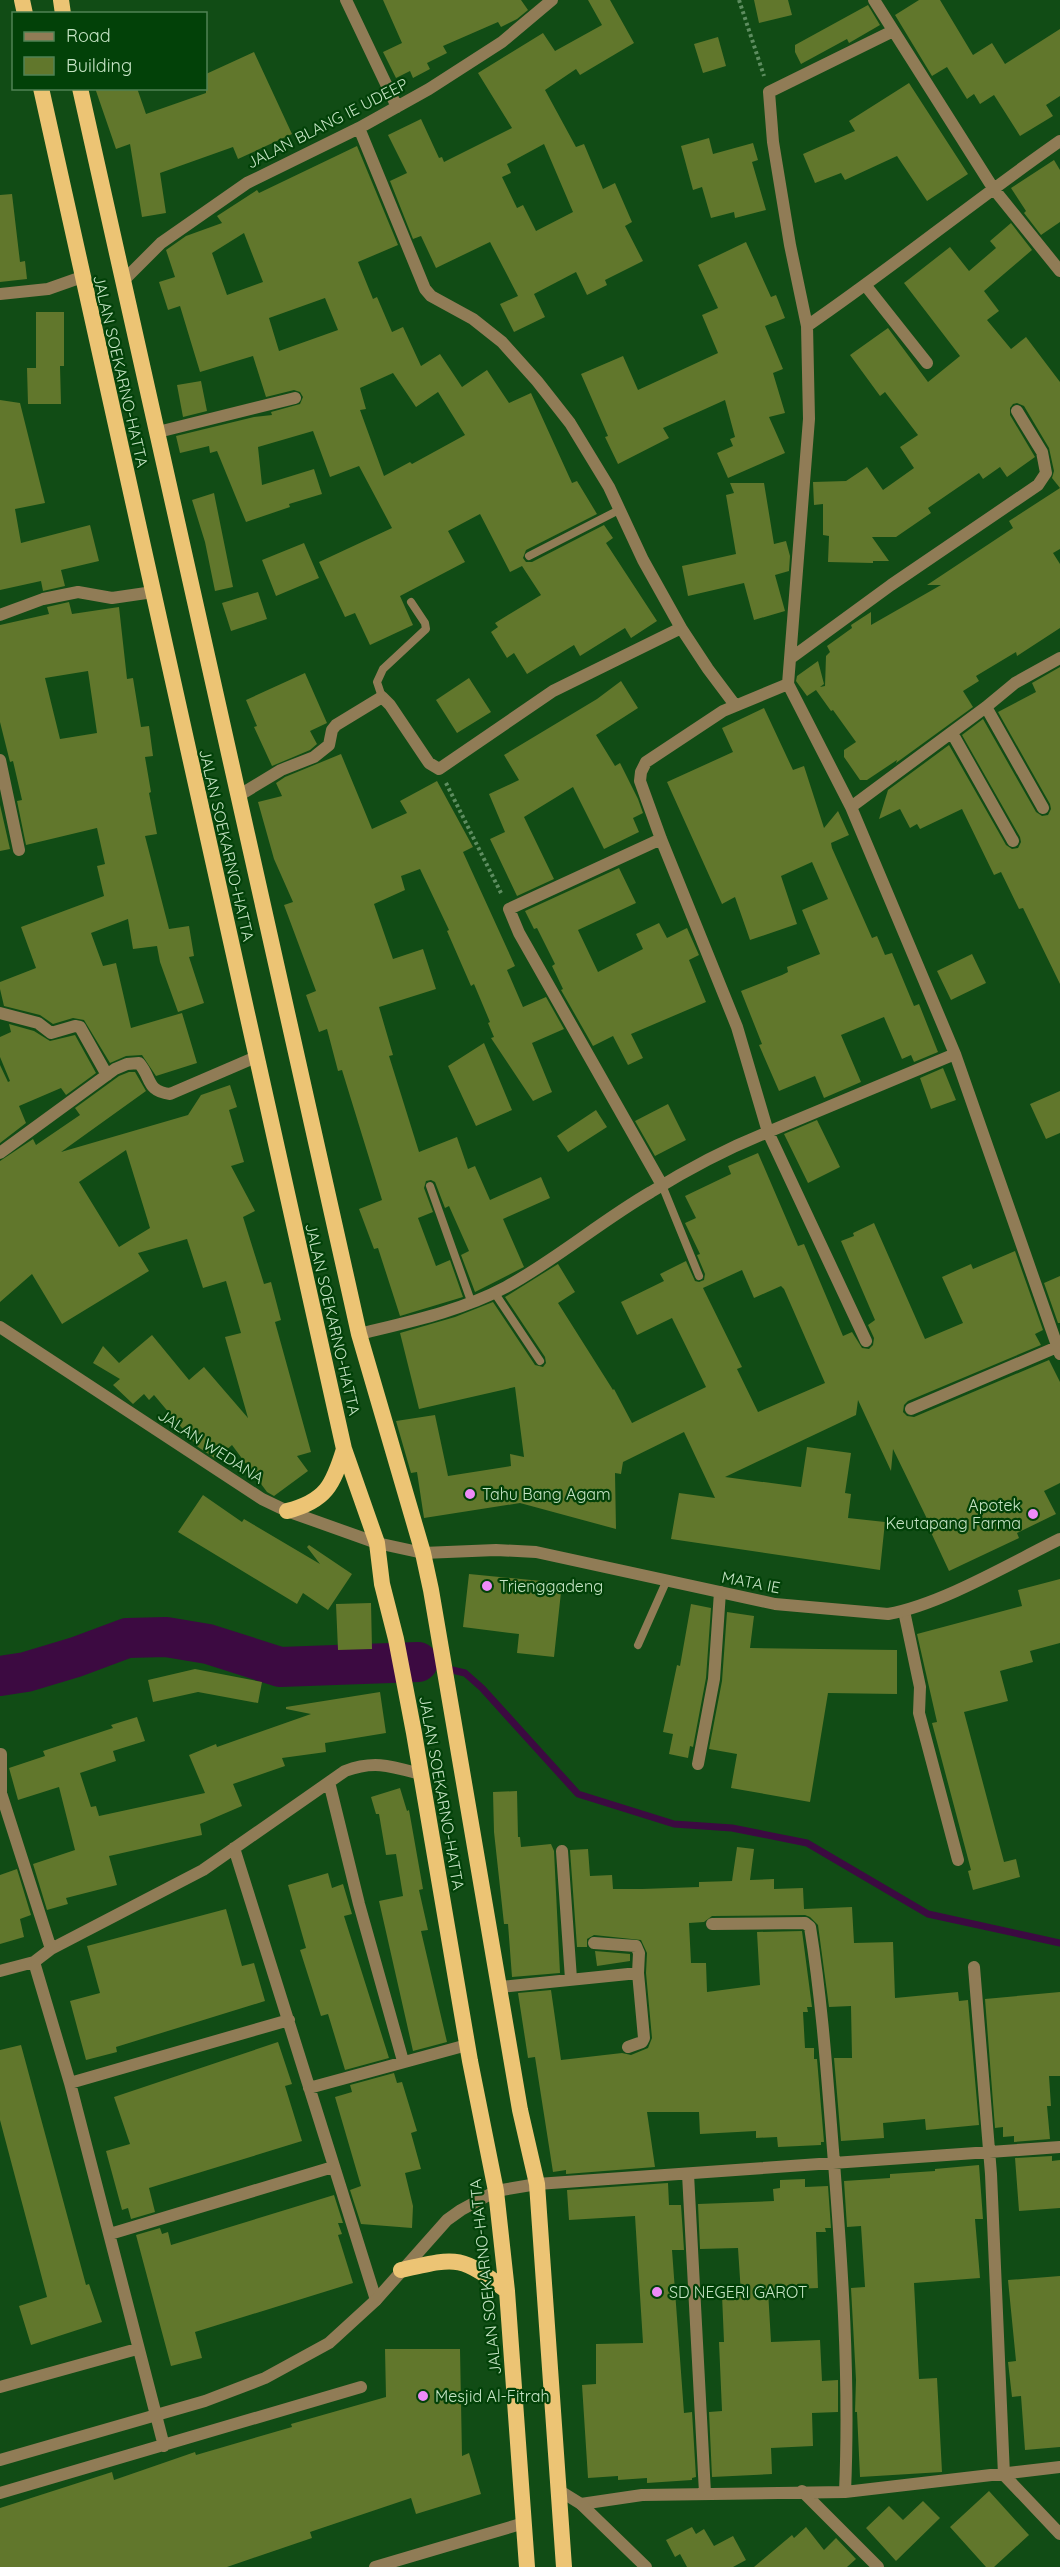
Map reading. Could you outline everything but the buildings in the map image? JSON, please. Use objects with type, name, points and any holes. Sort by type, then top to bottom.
[{"type":"highway","name":"JALAN SOEKARNO-HATTA","points":[[41,90],[81,277],[344,1449],[377,1543],[382,1584],[396,1639],[467,2045],[496,2191],[507,2291],[526,2567]]},
{"type":"highway","name":"JALAN SOEKARNO-HATTA","points":[[80,90],[359,1334],[423,1553],[520,2110],[537,2184],[564,2567]]},
{"type":"highway","points":[[287,1511],[308,1505],[320,1498],[333,1483],[344,1449]]},
{"type":"highway","points":[[401,2270],[445,2260],[461,2261],[476,2267],[507,2291]]},
{"type":"street","points":[[346,0],[397,107]]},
{"type":"street","name":"JALAN BLANG IE UDEEP","points":[[122,282],[161,243],[247,183],[397,107],[502,42],[552,0]]},
{"type":"street","points":[[874,0],[993,188],[1060,271]]},
{"type":"street","points":[[893,31],[769,92],[773,142],[784,211],[807,326],[809,419],[788,684],[851,807],[955,1054],[1059,1349],[911,1409]]},
{"type":"street","points":[[359,128],[425,289],[431,296],[473,319],[502,342],[537,381],[576,432],[609,487],[681,628],[735,705]]},
{"type":"street","points":[[807,326],[866,286],[993,188],[1060,141]]},
{"type":"street","points":[[0,294],[48,289],[81,277]]},
{"type":"street","points":[[866,286],[927,363]]},
{"type":"street","points":[[158,432],[294,398]]},
{"type":"street","points":[[791,658],[891,585],[1038,485],[1046,473],[1042,452],[1017,411]]},
{"type":"street","points":[[0,615],[43,599],[78,592],[112,598],[153,592]]},
{"type":"street","points":[[238,796],[281,770],[314,757],[329,745],[332,730],[336,725],[382,697],[429,763],[439,769],[553,691],[681,628]]},
{"type":"street","points":[[851,807],[952,733],[1015,683],[1060,658]]},
{"type":"street","points":[[788,684],[735,705],[646,762],[640,772],[640,781],[737,1027],[768,1132],[866,1341]]},
{"type":"street","points":[[986,707],[1043,808]]},
{"type":"street","points":[[952,733],[1012,842]]},
{"type":"street","points":[[0,760],[19,850]]},
{"type":"street","points":[[662,840],[509,909],[525,943],[662,1185]]},
{"type":"street","points":[[0,1013],[38,1023],[51,1033],[75,1026],[80,1027],[107,1075]]},
{"type":"street","points":[[359,1334],[429,1317],[494,1292],[662,1185],[745,1141],[955,1054]]},
{"type":"street","points":[[0,1153],[107,1075],[127,1064],[139,1063],[145,1070],[151,1085],[160,1093],[170,1094],[256,1057]]},
{"type":"street","name":"JALAN WEDANA","points":[[0,1327],[262,1499],[287,1511],[377,1543],[423,1553]]},
{"type":"street","name":"MATA IE","points":[[423,1553],[496,1550],[536,1552],[776,1604],[888,1614],[904,1611],[937,1598],[1060,1539]]},
{"type":"street","points":[[698,1764],[714,1679],[720,1592]]},
{"type":"street","points":[[904,1611],[920,1687],[919,1713],[958,1860]]},
{"type":"street","points":[[1,1754],[1,1793],[51,1949]]},
{"type":"street","points":[[0,1971],[34,1962],[51,1949],[203,1870],[345,1771],[362,1764],[386,1764],[420,1774]]},
{"type":"street","points":[[329,1782],[359,1904],[403,2061]]},
{"type":"street","points":[[234,1848],[376,2300]]},
{"type":"street","points":[[562,1851],[571,1978]]},
{"type":"street","points":[[712,1924],[805,1923],[810,1927],[819,1983],[845,2315],[848,2421],[845,2492]]},
{"type":"street","points":[[594,1943],[636,1946],[639,1953],[638,1973],[644,2038],[642,2042],[628,2047]]},
{"type":"street","points":[[34,1962],[70,2083],[110,2234],[137,2349],[164,2446]]},
{"type":"street","points":[[974,1967],[989,2152],[1004,2475],[1060,2534]]},
{"type":"street","points":[[500,1987],[638,1973]]},
{"type":"street","points":[[70,2083],[289,2020]]},
{"type":"street","points":[[309,2088],[467,2045]]},
{"type":"street","points":[[0,2460],[205,2401],[265,2378],[329,2343],[376,2300],[447,2220],[496,2191],[537,2184],[1060,2147]]},
{"type":"street","points":[[110,2234],[333,2166]]},
{"type":"street","points":[[688,2174],[705,2493]]},
{"type":"street","points":[[0,2387],[137,2349]]},
{"type":"street","points":[[0,2493],[361,2387]]},
{"type":"street","points":[[581,2504],[642,2495],[845,2492],[1060,2467]]},
{"type":"street","points":[[802,2491],[878,2567]]},
{"type":"street","points":[[560,2492],[581,2504],[646,2567]]},
{"type":"street","points":[[375,2567],[524,2523]]},
{"type":"lane","points":[[529,556],[619,510]]},
{"type":"lane","points":[[382,697],[377,682],[382,669],[426,629],[425,623],[411,602]]},
{"type":"lane","points":[[662,1185],[699,1276]]},
{"type":"lane","points":[[430,1186],[471,1301]]},
{"type":"lane","points":[[494,1292],[540,1360]]},
{"type":"lane","points":[[638,1645],[666,1582]]},
{"type":"path","points":[[739,0],[769,92]]},
{"type":"path","points":[[439,769],[509,909]]},
{"type":"waterway","points":[[0,1676],[26,1672],[127,1638],[166,1637],[208,1644],[280,1667],[418,1662]]},
{"type":"waterway","points":[[418,1662],[465,1673],[482,1688],[578,1794],[674,1824],[732,1828],[807,1843],[928,1914],[1060,1943]]},
{"type":"place","name":"Tahu Bang Agam","points":[[470,1494]]},
{"type":"place","name":"Apotek Keutapang Farma","points":[[1033,1514]]},
{"type":"place","name":"Trienggadeng","points":[[487,1586]]},
{"type":"place","name":"SD NEGERI GAROT","points":[[657,2292]]},
{"type":"place","name":"Mesjid Al-Fitrah","points":[[423,2396]]}]
